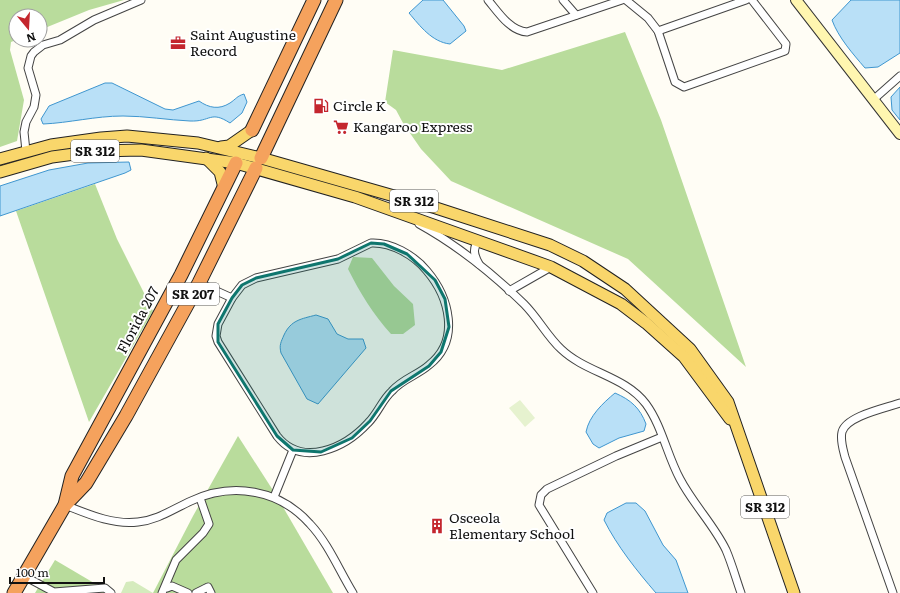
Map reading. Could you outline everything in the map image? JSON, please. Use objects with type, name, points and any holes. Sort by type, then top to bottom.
[{"type":"highway","name":"SR 207","points":[[252,130],[314,0]]},
{"type":"highway","name":"SR 207","points":[[14,593],[65,505],[86,483],[152,370],[199,283],[336,0]]},
{"type":"highway","name":"Florida 207","points":[[65,505],[72,476],[181,274],[239,158]]},
{"type":"main road","points":[[796,0],[900,134]]},
{"type":"main road","points":[[219,147],[229,146],[252,130]]},
{"type":"main road","name":"SR 207","points":[[239,158],[252,130]]},
{"type":"main road","name":"SR 312","points":[[0,159],[26,151],[75,141],[127,136],[177,140],[219,147],[239,158],[436,208],[550,245],[583,261],[625,289],[690,349],[728,402],[733,423]]},
{"type":"main road","name":"SR 312","points":[[0,172],[52,157],[118,149],[163,151],[206,158],[239,158]]},
{"type":"main road","points":[[0,167],[24,158],[26,151]]},
{"type":"main road","points":[[206,158],[220,172],[224,188]]},
{"type":"main road","name":"SR 312","points":[[258,163],[551,266],[621,304],[646,323],[684,357],[733,423],[744,446],[794,593]]},
{"type":"main road","points":[[551,266],[561,261],[564,252]]},
{"type":"street","points":[[26,151],[24,132],[26,122],[34,106],[36,95],[28,68],[31,56],[34,52],[43,45],[60,40],[94,20],[142,0]]},
{"type":"street","points":[[488,0],[514,29],[520,32],[527,32],[622,0]]},
{"type":"street","points":[[563,0],[576,15]]},
{"type":"street","points":[[626,0],[648,18],[658,31],[675,82],[684,86],[783,53],[786,48],[786,44],[752,0]]},
{"type":"street","points":[[658,31],[746,0]]},
{"type":"street","points":[[873,100],[900,76]]},
{"type":"street","points":[[395,211],[456,247],[525,305],[561,349],[576,360],[626,385],[637,393],[647,405],[680,480],[725,549],[741,593]]},
{"type":"street","points":[[479,240],[475,245],[474,256],[482,269]]},
{"type":"street","points":[[376,243],[400,250],[415,260],[435,280],[445,299],[448,317],[448,336],[441,352],[435,360],[421,371],[398,384],[385,398],[370,421],[352,438],[321,452],[304,453],[294,450],[282,442],[277,436],[218,342],[216,330],[218,324],[232,298],[242,285],[256,278],[338,259],[364,245],[376,243]]},
{"type":"street","points":[[508,291],[551,266]]},
{"type":"street","points":[[199,283],[232,298]]},
{"type":"street","points":[[893,593],[845,457],[842,433],[847,424],[853,420],[900,403]]},
{"type":"street","points":[[593,593],[539,505],[541,495],[554,486],[616,456],[662,437]]},
{"type":"street","points":[[274,497],[294,450]]},
{"type":"street","points":[[65,505],[106,520],[128,523],[156,518],[215,492],[238,490],[274,497],[292,508],[310,524],[319,536],[353,593]]},
{"type":"street","points":[[166,590],[176,560],[209,524],[200,498]]},
{"type":"street","points":[[24,576],[54,592],[89,591],[105,588],[111,593]]},
{"type":"street","points":[[166,590],[172,586],[188,593]]},
{"type":"street","points":[[196,593],[208,588],[212,593]]},
{"type":"highlighted area","points":[[371,243],[384,244],[407,254],[435,280],[445,299],[449,327],[441,352],[429,366],[391,391],[370,421],[352,438],[321,452],[293,450],[277,436],[218,342],[218,324],[232,298],[242,285],[256,278],[338,259]]},
{"type":"green space","points":[[0,0],[124,0],[89,10],[48,27],[48,8],[8,8],[8,48],[10,48],[24,100],[17,141],[0,147]]},
{"type":"green space","points":[[625,32],[661,120],[746,367],[628,259],[451,181],[421,149],[396,110],[385,102],[393,50],[502,70]]},
{"type":"green space","points":[[95,184],[117,239],[153,311],[89,422],[16,211]]},
{"type":"green space","points":[[353,257],[372,258],[394,286],[413,304],[415,325],[403,334],[391,334],[367,303],[348,269]]},
{"type":"green space","points":[[520,400],[535,418],[525,427],[509,408]]},
{"type":"green space","points":[[238,436],[276,495],[333,593],[153,593],[193,516]]},
{"type":"green space","points":[[55,560],[111,593],[35,593]]},
{"type":"green space","points":[[133,581],[153,593],[121,593],[126,582]]},
{"type":"water","points":[[423,0],[443,0],[464,26],[466,31],[450,44],[444,43],[432,37],[409,13]]},
{"type":"water","points":[[851,0],[900,0],[900,53],[878,67],[865,68],[842,39],[832,20]]},
{"type":"water","points":[[105,83],[112,83],[165,109],[173,110],[199,101],[210,107],[222,107],[244,94],[247,102],[242,113],[230,123],[218,117],[190,121],[123,116],[43,124],[41,119],[49,106]]},
{"type":"water","points":[[900,87],[900,120],[892,110],[891,97]]},
{"type":"water","points":[[129,162],[131,170],[125,173],[0,216],[0,186],[49,170],[88,163]]},
{"type":"water","points":[[316,315],[328,319],[337,334],[348,339],[363,339],[366,348],[318,404],[307,399],[281,353],[280,348],[284,335],[293,323]]},
{"type":"water","points":[[615,393],[626,399],[638,409],[646,424],[644,431],[619,438],[599,448],[593,444],[586,432],[593,415]]},
{"type":"water","points":[[626,503],[636,503],[645,511],[663,545],[676,560],[688,593],[656,593],[621,549],[604,520],[607,513]]},
{"type":"place","name":"Saint Augustine Record","points":[[178,43]]},
{"type":"place","name":"Circle K","points":[[321,106]]},
{"type":"place","name":"Kangaroo Express","points":[[341,127]]},
{"type":"place","name":"Osceola Elementary School","points":[[437,526]]}]
